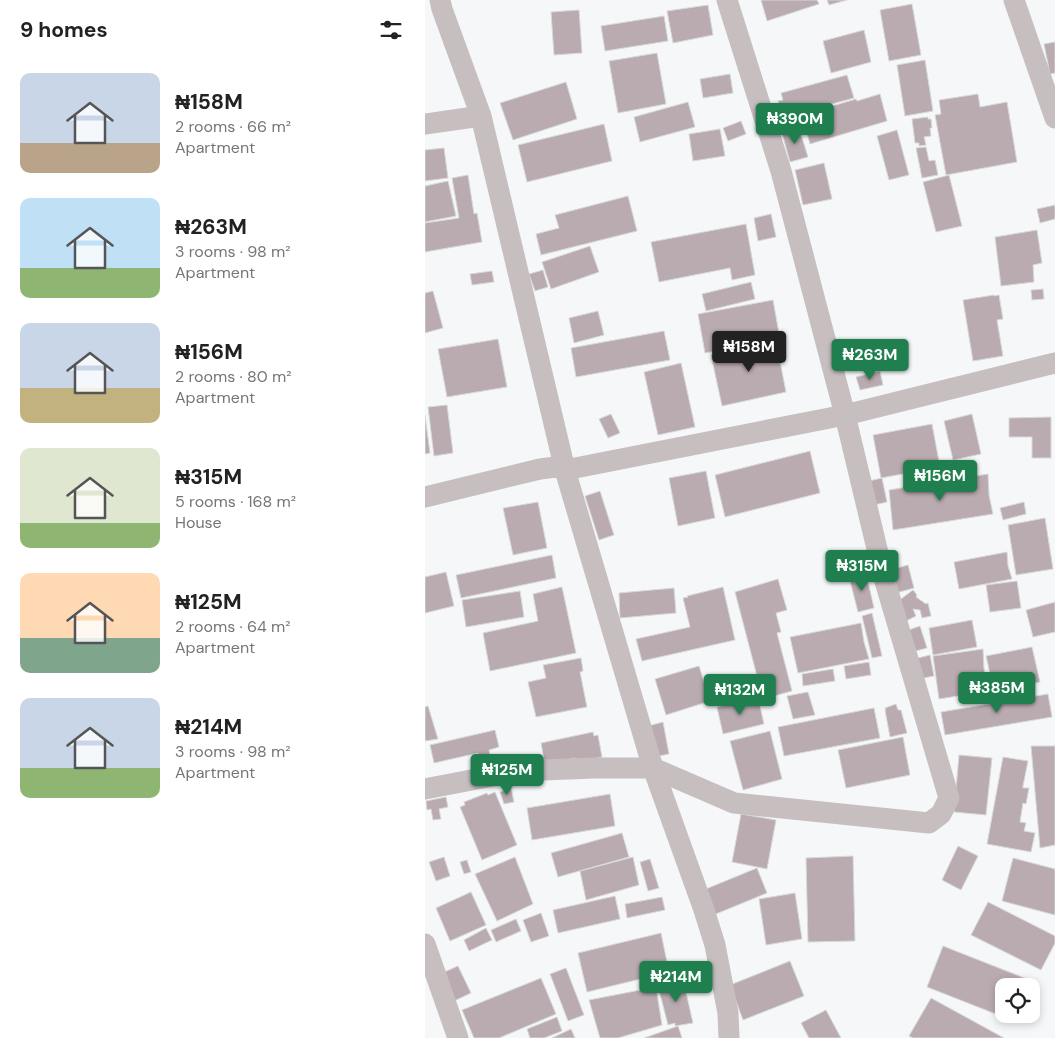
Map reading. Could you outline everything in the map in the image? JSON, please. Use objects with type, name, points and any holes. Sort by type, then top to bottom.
[{"type":"street","points":[[440,0],[481,116],[565,470],[653,768],[715,945],[729,1013],[729,1038]]},
{"type":"street","points":[[425,789],[518,771],[653,768],[734,803],[929,823],[941,814],[949,798],[884,578],[845,415],[781,171],[727,0]]},
{"type":"street","points":[[1013,0],[1055,118]]},
{"type":"street","points":[[425,124],[481,116]]},
{"type":"street","points":[[425,497],[540,470],[556,467],[565,470],[845,415],[1055,363]]},
{"type":"street","points":[[425,944],[458,1038]]},
{"type":"building","points":[[761,0],[817,0],[819,4],[767,21]]},
{"type":"building","points":[[827,0],[847,0],[829,5]]},
{"type":"building","points":[[912,4],[921,55],[889,61],[880,10]]},
{"type":"building","points":[[708,5],[713,35],[673,43],[667,11]]},
{"type":"building","points":[[579,10],[582,53],[554,55],[551,12]]},
{"type":"building","points":[[664,16],[668,41],[605,51],[601,26]]},
{"type":"building","points":[[864,30],[871,62],[831,73],[823,41]]},
{"type":"building","points":[[1055,42],[1055,73],[1050,74],[1044,44]]},
{"type":"building","points":[[657,53],[666,104],[618,113],[609,61]]},
{"type":"building","points":[[925,60],[933,111],[905,116],[897,65]]},
{"type":"building","points":[[730,74],[733,93],[703,98],[700,79]]},
{"type":"building","points":[[847,75],[854,98],[787,116],[785,109],[781,110],[778,101],[783,100],[781,93]]},
{"type":"building","points":[[566,82],[577,119],[513,140],[500,103]]},
{"type":"building","points":[[880,94],[887,121],[810,144],[802,115]]},
{"type":"building","points":[[978,94],[980,107],[1007,102],[1017,162],[946,175],[935,115],[941,114],[939,100]]},
{"type":"building","points":[[688,102],[695,127],[640,142],[634,117]]},
{"type":"building","points":[[928,117],[928,119],[931,119],[931,136],[924,137],[926,145],[919,146],[919,143],[915,143],[912,119]]},
{"type":"building","points":[[741,121],[746,134],[728,141],[723,128]]},
{"type":"building","points":[[604,124],[612,161],[527,182],[518,145]]},
{"type":"building","points":[[799,128],[808,157],[790,162],[782,133]]},
{"type":"building","points":[[720,129],[725,156],[693,161],[689,134]]},
{"type":"building","points":[[897,130],[909,175],[889,180],[877,136]]},
{"type":"building","points":[[926,147],[929,161],[935,160],[938,175],[922,178],[916,148]]},
{"type":"building","points":[[444,148],[448,178],[425,181],[425,150]]},
{"type":"building","points":[[824,163],[832,199],[803,205],[795,170]]},
{"type":"building","points":[[468,175],[474,214],[477,213],[482,242],[425,252],[425,223],[459,218],[452,178]]},
{"type":"building","points":[[949,175],[962,226],[936,232],[923,182]]},
{"type":"building","points":[[448,181],[456,216],[425,222],[425,186]]},
{"type":"building","points":[[628,196],[637,231],[541,255],[536,234],[559,228],[555,215]]},
{"type":"building","points":[[1055,205],[1055,219],[1040,223],[1037,209]]},
{"type":"building","points":[[771,214],[776,237],[758,241],[754,218]]},
{"type":"building","points":[[746,224],[755,275],[732,280],[730,268],[659,282],[651,242]]},
{"type":"building","points":[[1037,230],[1042,263],[1033,265],[1034,282],[1001,286],[995,237]]},
{"type":"building","points":[[590,246],[599,272],[551,289],[542,262]]},
{"type":"building","points":[[543,270],[548,287],[535,291],[529,274]]},
{"type":"building","points":[[492,271],[494,282],[472,285],[470,274]]},
{"type":"building","points":[[751,282],[755,299],[706,311],[702,294]]},
{"type":"building","points":[[1043,289],[1044,299],[1032,300],[1031,290]]},
{"type":"building","points":[[433,291],[443,328],[425,333],[425,293]]},
{"type":"building","points":[[999,295],[1003,319],[997,320],[1003,356],[973,361],[963,300]]},
{"type":"building","points":[[773,300],[780,339],[705,353],[698,314]]},
{"type":"building","points":[[598,311],[604,335],[574,343],[569,318]]},
{"type":"building","points":[[664,331],[670,360],[576,377],[571,348]]},
{"type":"building","points":[[498,339],[507,387],[447,397],[438,349]]},
{"type":"building","points":[[776,341],[786,392],[722,406],[711,355]]},
{"type":"building","points":[[681,363],[695,427],[658,435],[644,372]]},
{"type":"building","points":[[880,371],[883,385],[860,390],[856,377]]},
{"type":"building","points":[[447,405],[453,453],[434,456],[428,407]]},
{"type":"building","points":[[611,414],[620,433],[608,438],[599,419]]},
{"type":"building","points":[[972,414],[981,454],[953,460],[944,421]]},
{"type":"building","points":[[425,415],[430,453],[425,454]]},
{"type":"building","points":[[1051,417],[1051,458],[1032,458],[1032,437],[1009,437],[1009,418]]},
{"type":"building","points":[[932,424],[940,467],[881,478],[873,435]]},
{"type":"building","points":[[810,451],[820,493],[725,517],[715,475]]},
{"type":"building","points":[[706,471],[715,518],[678,526],[669,478]]},
{"type":"building","points":[[988,474],[989,495],[993,514],[893,530],[889,490]]},
{"type":"building","points":[[882,478],[887,502],[874,505],[869,481]]},
{"type":"building","points":[[600,491],[614,535],[599,540],[585,496]]},
{"type":"building","points":[[538,502],[547,548],[513,555],[503,508]]},
{"type":"building","points":[[1024,502],[1026,514],[1003,520],[1000,508]]},
{"type":"building","points":[[1045,518],[1053,569],[1016,575],[1008,525]]},
{"type":"building","points":[[1007,552],[1008,566],[1012,579],[959,589],[954,562]]},
{"type":"building","points":[[552,555],[556,578],[461,598],[456,575]]},
{"type":"building","points":[[908,565],[914,588],[896,593],[890,570]]},
{"type":"building","points":[[446,572],[454,606],[425,613],[425,577]]},
{"type":"building","points":[[866,573],[874,608],[858,612],[849,577]]},
{"type":"building","points":[[778,579],[787,610],[776,613],[781,632],[777,633],[792,691],[763,699],[735,592]]},
{"type":"building","points":[[1017,581],[1021,608],[990,612],[986,585]]},
{"type":"building","points":[[562,587],[576,653],[490,671],[483,633],[538,621],[533,594]]},
{"type":"building","points":[[723,587],[735,640],[642,661],[636,639],[690,627],[683,598]]},
{"type":"building","points":[[674,588],[676,613],[620,618],[619,593]]},
{"type":"building","points":[[913,590],[917,595],[916,597],[926,604],[928,603],[931,616],[922,618],[920,610],[913,609],[916,616],[906,621],[897,602]]},
{"type":"building","points":[[520,591],[524,617],[466,627],[462,600]]},
{"type":"building","points":[[1055,602],[1055,632],[1033,637],[1026,610]]},
{"type":"building","points":[[872,613],[882,656],[872,658],[862,616]]},
{"type":"building","points":[[972,620],[977,647],[933,655],[929,628]]},
{"type":"building","points":[[861,623],[869,659],[798,673],[790,637]]},
{"type":"building","points":[[920,626],[927,648],[912,652],[906,631]]},
{"type":"building","points":[[1032,647],[1040,682],[994,691],[986,656]]},
{"type":"building","points":[[983,649],[984,669],[989,691],[939,699],[933,656]]},
{"type":"building","points":[[930,655],[934,676],[918,679],[914,659]]},
{"type":"building","points":[[581,658],[583,671],[580,672],[587,707],[536,717],[528,682],[546,678],[543,665]]},
{"type":"building","points":[[869,662],[871,675],[846,679],[844,666]]},
{"type":"building","points":[[699,666],[710,701],[666,715],[655,679]]},
{"type":"building","points":[[833,669],[835,681],[803,686],[802,674]]},
{"type":"building","points":[[808,692],[815,715],[793,719],[787,696]]},
{"type":"building","points":[[1048,694],[1052,717],[945,735],[941,712]]},
{"type":"building","points":[[758,697],[764,724],[723,734],[717,707]]},
{"type":"building","points":[[896,704],[898,710],[901,710],[907,733],[890,737],[885,708]]},
{"type":"building","points":[[428,706],[438,739],[425,741],[425,707]]},
{"type":"building","points":[[874,708],[880,738],[784,756],[778,727]]},
{"type":"building","points":[[663,722],[669,754],[654,757],[648,726]]},
{"type":"building","points":[[495,730],[499,747],[489,750],[491,759],[479,761],[478,753],[434,763],[430,745]]},
{"type":"building","points":[[770,731],[782,779],[743,790],[730,741]]},
{"type":"building","points":[[593,732],[594,736],[598,735],[602,757],[576,763],[575,758],[545,765],[541,743]]},
{"type":"building","points":[[903,737],[910,775],[846,788],[838,750]]},
{"type":"building","points":[[1031,746],[1055,746],[1055,845],[1040,848]]},
{"type":"building","points":[[959,755],[992,758],[986,815],[954,812]]},
{"type":"building","points":[[1003,757],[1028,761],[1023,788],[1029,788],[1026,804],[1023,803],[1020,822],[1026,823],[1024,831],[1035,833],[1031,852],[987,844]]},
{"type":"building","points":[[511,788],[514,802],[504,804],[500,792]]},
{"type":"building","points":[[495,792],[517,845],[482,860],[460,807],[465,805],[464,802],[487,793],[488,795]]},
{"type":"building","points":[[610,794],[615,826],[532,840],[527,808]]},
{"type":"building","points":[[446,797],[448,807],[439,809],[441,819],[433,820],[431,809],[427,810],[426,801]]},
{"type":"building","points":[[741,814],[776,820],[767,869],[732,862]]},
{"type":"building","points":[[622,833],[629,857],[558,877],[551,853]]},
{"type":"building","points":[[958,846],[978,856],[961,890],[942,880]]},
{"type":"building","points":[[853,856],[855,941],[808,942],[806,858]]},
{"type":"building","points":[[444,857],[450,876],[436,881],[429,862]]},
{"type":"building","points":[[515,857],[533,904],[497,921],[475,874]]},
{"type":"building","points":[[633,857],[639,885],[586,900],[580,871]]},
{"type":"building","points":[[1013,858],[1055,869],[1055,915],[1002,901]]},
{"type":"building","points":[[650,859],[659,888],[648,891],[640,862]]},
{"type":"building","points":[[467,860],[471,872],[464,874],[460,862]]},
{"type":"building","points":[[757,868],[767,893],[711,916],[701,891]]},
{"type":"building","points":[[471,892],[486,925],[450,941],[436,908]]},
{"type":"building","points":[[795,893],[802,939],[766,945],[759,899]]},
{"type":"building","points":[[615,896],[620,919],[558,933],[553,910]]},
{"type":"building","points":[[662,897],[665,910],[627,918],[625,904]]},
{"type":"building","points":[[988,902],[1055,936],[1055,943],[1041,970],[971,935]]},
{"type":"building","points":[[541,913],[549,936],[531,942],[523,920]]},
{"type":"building","points":[[516,919],[521,931],[496,942],[491,930]]},
{"type":"building","points":[[486,928],[492,940],[469,951],[464,940]]},
{"type":"building","points":[[661,933],[669,972],[587,992],[578,953]]},
{"type":"building","points":[[943,946],[1024,978],[995,978],[995,1014],[927,987]]},
{"type":"building","points":[[790,961],[804,996],[743,1020],[730,985]]},
{"type":"building","points":[[458,966],[471,993],[452,1002],[440,974]]},
{"type":"building","points":[[566,968],[584,1015],[568,1021],[550,974]]},
{"type":"building","points":[[541,978],[556,1014],[499,1038],[474,1038],[462,1010]]},
{"type":"building","points":[[683,979],[693,1023],[675,1026],[675,1023],[668,1025],[658,986]]},
{"type":"building","points":[[656,987],[662,1025],[618,1038],[600,1038],[589,1000]]},
{"type":"building","points":[[931,998],[1004,1038],[913,1038],[909,1036]]},
{"type":"building","points":[[826,1010],[841,1038],[809,1038],[801,1023]]},
{"type":"building","points":[[557,1017],[562,1031],[544,1038],[530,1038],[527,1029]]},
{"type":"building","points":[[678,1026],[682,1038],[644,1038]]},
{"type":"building","points":[[571,1029],[575,1038],[552,1038]]}]
